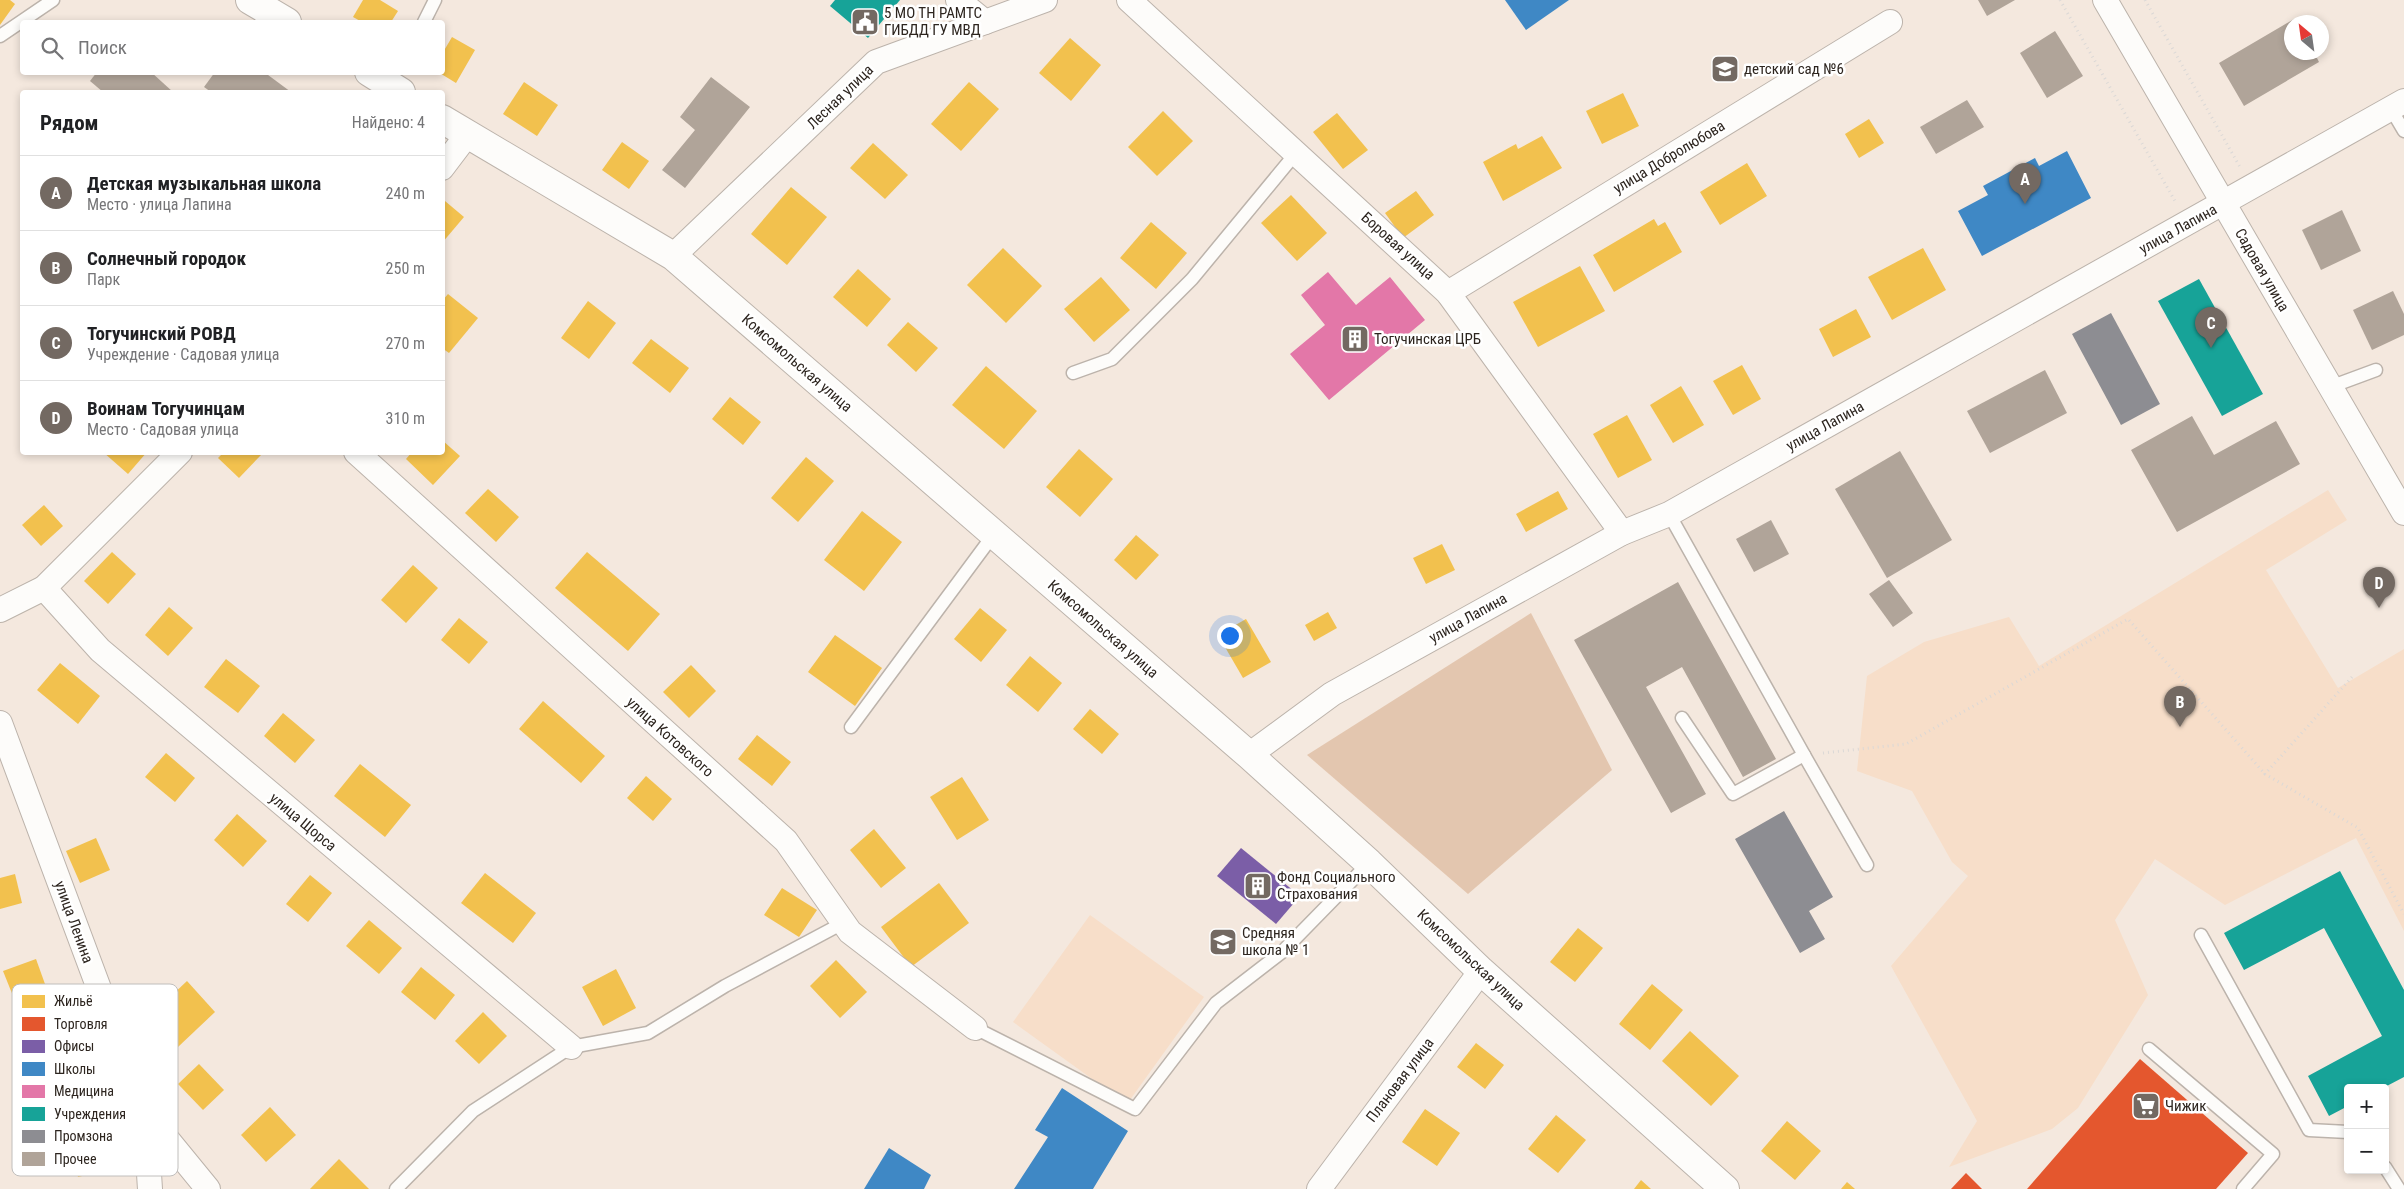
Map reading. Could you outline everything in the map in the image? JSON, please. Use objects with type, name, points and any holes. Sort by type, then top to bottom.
[{"type":"main road","points":[[250,0],[284,20]]},
{"type":"main road","points":[[376,75],[398,84]]},
{"type":"main road","name":"Комсомольская улица","points":[[445,121],[674,256],[1249,755],[1369,863],[1481,971],[1725,1189]]},
{"type":"street","points":[[958,0],[985,22]]},
{"type":"street","name":"Лесная улица","points":[[674,256],[876,62],[1045,0]]},
{"type":"street","name":"Боровая улица","points":[[1129,0],[1448,292],[1622,533]]},
{"type":"street","name":"Садовая улица","points":[[2105,0],[2404,513]]},
{"type":"street","name":"улица Добролюбова","points":[[1448,292],[1890,22]]},
{"type":"street","name":"улица Лапина","points":[[1249,755],[1332,694],[1622,533],[1669,514],[2397,105]]},
{"type":"street","points":[[445,164],[467,135]]},
{"type":"street","points":[[0,610],[44,588],[177,455]]},
{"type":"street","name":"улица Котовского","points":[[359,455],[786,841],[850,932],[975,1028]]},
{"type":"street","name":"улица Щорса","points":[[44,588],[100,650],[571,1047]]},
{"type":"street","name":"улица Ленина","points":[[0,723],[97,984]]},
{"type":"street","name":"Плановая улица","points":[[1319,1189],[1481,971]]},
{"type":"street","name":"улица Ленина","points":[[178,1152],[208,1189]]},
{"type":"street","points":[[149,1176],[150,1189]]},
{"type":"lane","points":[[24,20],[53,0]]},
{"type":"lane","points":[[425,20],[435,0]]},
{"type":"lane","points":[[0,36],[20,22]]},
{"type":"lane","points":[[2397,105],[2404,131]]},
{"type":"lane","points":[[1073,373],[1112,360],[1192,279],[1296,153]]},
{"type":"lane","points":[[2330,387],[2376,370]]},
{"type":"lane","points":[[1669,514],[1867,865]]},
{"type":"lane","points":[[851,727],[994,534]]},
{"type":"lane","points":[[1682,718],[1733,794],[1804,755]]},
{"type":"lane","points":[[975,1028],[1135,1109],[1216,1004],[1282,952],[1369,863]]},
{"type":"lane","points":[[396,1189],[473,1111],[571,1047],[648,1033],[725,986],[844,923]]},
{"type":"lane","points":[[2201,935],[2309,1130],[2344,1132]]},
{"type":"lane","points":[[2149,1049],[2273,1154],[2243,1189]]},
{"type":"lane","points":[[2389,1173],[2399,1189]]},
{"type":"path","points":[[2060,0],[2188,224]]},
{"type":"path","points":[[2145,0],[2252,188]]},
{"type":"path","points":[[1804,755],[1906,744],[2128,619],[2265,774],[2358,828],[2404,914]]},
{"type":"path","points":[[2265,774],[2352,677]]},
{"type":"shaded area","points":[[2328,490],[2347,520],[2266,570],[2338,688],[2404,649],[2404,931],[2356,838],[2225,905],[2155,859],[2115,920],[2148,995],[2078,1108],[2052,1129],[1949,1167],[1977,1121],[1891,966],[1968,876],[1952,862],[1912,791],[1857,771],[1867,676],[1924,642],[2009,617],[2039,666]]},
{"type":"shaded area","points":[[1531,613],[1612,770],[1468,894],[1307,755]]},
{"type":"shaded area","points":[[1090,915],[1204,997],[1127,1104],[1013,1022]]},
{"type":"building: Жильё","points":[[0,0],[10,0],[15,4],[0,25]]},
{"type":"building: Жильё","points":[[363,0],[380,0],[398,11],[392,20],[358,20],[353,17]]},
{"type":"building: Жильё","points":[[452,37],[475,50],[456,83],[443,75],[445,75],[445,49]]},
{"type":"building: Жильё","points":[[1070,38],[1101,65],[1071,101],[1039,73]]},
{"type":"building: Жильё","points":[[524,82],[558,105],[537,136],[503,114]]},
{"type":"building: Жильё","points":[[969,82],[999,109],[961,151],[931,124]]},
{"type":"building: Жильё","points":[[1623,93],[1639,126],[1602,144],[1586,111]]},
{"type":"building: Жильё","points":[[1163,111],[1193,141],[1157,176],[1128,147]]},
{"type":"building: Жильё","points":[[1337,113],[1368,150],[1343,169],[1313,132]]},
{"type":"building: Жильё","points":[[1869,119],[1884,143],[1859,158],[1845,134]]},
{"type":"building: Жильё","points":[[1542,136],[1562,168],[1503,201],[1483,162],[1516,144],[1518,149]]},
{"type":"building: Жильё","points":[[622,142],[649,161],[629,189],[602,170]]},
{"type":"building: Жильё","points":[[873,143],[908,175],[885,199],[850,168]]},
{"type":"building: Жильё","points":[[1747,163],[1767,196],[1720,225],[1700,192]]},
{"type":"building: Жильё","points":[[791,187],[827,217],[787,265],[751,234]]},
{"type":"building: Жильё","points":[[1416,191],[1434,215],[1403,238],[1385,213]]},
{"type":"building: Жильё","points":[[1291,195],[1327,233],[1297,261],[1261,223]]},
{"type":"building: Жильё","points":[[445,201],[464,217],[445,239]]},
{"type":"building: Жильё","points":[[1654,219],[1658,226],[1665,222],[1682,252],[1614,292],[1593,255]]},
{"type":"building: Жильё","points":[[1151,222],[1187,253],[1156,289],[1120,258]]},
{"type":"building: Жильё","points":[[1003,248],[1042,286],[1006,323],[967,285]]},
{"type":"building: Жильё","points":[[1923,248],[1946,290],[1892,320],[1868,277]]},
{"type":"building: Жильё","points":[[1580,266],[1605,311],[1538,347],[1513,302]]},
{"type":"building: Жильё","points":[[858,269],[891,299],[867,327],[833,297]]},
{"type":"building: Жильё","points":[[1101,277],[1130,310],[1094,342],[1064,309]]},
{"type":"building: Жильё","points":[[448,294],[478,318],[449,353],[445,350],[445,298]]},
{"type":"building: Жильё","points":[[588,301],[616,323],[589,359],[561,338]]},
{"type":"building: Жильё","points":[[1856,309],[1871,337],[1833,357],[1819,329]]},
{"type":"building: Жильё","points":[[908,322],[938,348],[916,372],[887,345]]},
{"type":"building: Жильё","points":[[651,339],[689,368],[670,393],[632,363]]},
{"type":"building: Жильё","points":[[1742,365],[1761,399],[1733,415],[1713,381]]},
{"type":"building: Жильё","points":[[986,366],[1037,411],[1004,449],[952,405]]},
{"type":"building: Жильё","points":[[1681,386],[1704,425],[1673,443],[1650,405]]},
{"type":"building: Жильё","points":[[730,397],[761,422],[743,445],[712,419]]},
{"type":"building: Жильё","points":[[1627,415],[1652,460],[1618,478],[1593,434]]},
{"type":"building: Жильё","points":[[445,443],[460,456],[433,485],[406,459],[409,455],[445,455]]},
{"type":"building: Жильё","points":[[1079,449],[1113,479],[1080,517],[1046,487]]},
{"type":"building: Жильё","points":[[106,455],[144,455],[128,474]]},
{"type":"building: Жильё","points":[[221,455],[261,455],[239,478],[218,458]]},
{"type":"building: Жильё","points":[[806,457],[834,481],[798,522],[771,498]]},
{"type":"building: Жильё","points":[[488,489],[519,517],[496,542],[465,513]]},
{"type":"building: Жильё","points":[[1558,491],[1568,509],[1526,532],[1516,514]]},
{"type":"building: Жильё","points":[[44,505],[63,526],[41,546],[22,525]]},
{"type":"building: Жильё","points":[[862,511],[902,542],[864,591],[824,560]]},
{"type":"building: Жильё","points":[[1136,535],[1159,555],[1136,580],[1114,560]]},
{"type":"building: Жильё","points":[[1442,544],[1455,570],[1426,584],[1413,558]]},
{"type":"building: Жильё","points":[[112,552],[136,574],[108,604],[84,581]]},
{"type":"building: Жильё","points":[[587,552],[660,614],[628,651],[555,588]]},
{"type":"building: Жильё","points":[[413,565],[438,588],[406,623],[381,600]]},
{"type":"building: Жильё","points":[[169,607],[193,628],[168,656],[145,635]]},
{"type":"building: Жильё","points":[[980,608],[1007,630],[981,662],[954,639]]},
{"type":"building: Жильё","points":[[1328,612],[1337,628],[1314,641],[1305,625]]},
{"type":"building: Жильё","points":[[459,618],[488,642],[469,664],[441,640]]},
{"type":"building: Жильё","points":[[1246,619],[1271,662],[1243,678],[1218,635]]},
{"type":"building: Жильё","points":[[835,635],[882,668],[855,706],[808,672]]},
{"type":"building: Жильё","points":[[1030,656],[1062,683],[1038,712],[1006,685]]},
{"type":"building: Жильё","points":[[226,659],[260,686],[238,713],[204,687]]},
{"type":"building: Жильё","points":[[60,663],[100,696],[78,724],[37,690]]},
{"type":"building: Жильё","points":[[691,665],[716,691],[689,718],[663,692]]},
{"type":"building: Жильё","points":[[543,701],[605,756],[581,783],[519,729]]},
{"type":"building: Жильё","points":[[1090,709],[1119,734],[1102,754],[1073,729]]},
{"type":"building: Жильё","points":[[283,713],[315,740],[295,763],[264,736]]},
{"type":"building: Жильё","points":[[757,735],[791,762],[772,786],[738,759]]},
{"type":"building: Жильё","points":[[166,753],[195,778],[175,802],[145,777]]},
{"type":"building: Жильё","points":[[360,764],[411,805],[385,837],[334,796]]},
{"type":"building: Жильё","points":[[646,776],[672,799],[653,821],[627,798]]},
{"type":"building: Жильё","points":[[962,777],[989,820],[957,840],[930,797]]},
{"type":"building: Жильё","points":[[237,814],[267,841],[243,867],[214,840]]},
{"type":"building: Жильё","points":[[874,829],[906,868],[881,888],[850,850]]},
{"type":"building: Жильё","points":[[96,838],[110,870],[80,883],[66,851]]},
{"type":"building: Жильё","points":[[485,873],[536,913],[513,943],[461,903]]},
{"type":"building: Жильё","points":[[15,874],[22,903],[0,909],[0,878]]},
{"type":"building: Жильё","points":[[310,875],[332,893],[308,922],[286,904]]},
{"type":"building: Жильё","points":[[939,883],[969,923],[911,967],[881,927]]},
{"type":"building: Жильё","points":[[782,888],[817,910],[799,937],[764,915]]},
{"type":"building: Жильё","points":[[369,920],[402,948],[379,974],[346,946]]},
{"type":"building: Жильё","points":[[1578,928],[1603,948],[1575,982],[1550,962]]},
{"type":"building: Жильё","points":[[36,959],[45,984],[12,984],[12,994],[3,971]]},
{"type":"building: Жильё","points":[[836,960],[867,992],[840,1018],[810,986]]},
{"type":"building: Жильё","points":[[421,967],[455,995],[435,1020],[401,992]]},
{"type":"building: Жильё","points":[[616,969],[636,1008],[603,1026],[582,987]]},
{"type":"building: Жильё","points":[[187,981],[215,1012],[178,1047],[178,990]]},
{"type":"building: Жильё","points":[[1652,984],[1683,1010],[1650,1050],[1619,1024]]},
{"type":"building: Жильё","points":[[483,1012],[507,1036],[479,1064],[455,1041]]},
{"type":"building: Жильё","points":[[1690,1031],[1739,1076],[1711,1106],[1662,1061]]},
{"type":"building: Жильё","points":[[1476,1043],[1504,1065],[1485,1089],[1457,1067]]},
{"type":"building: Жильё","points":[[199,1064],[224,1090],[203,1110],[178,1084]]},
{"type":"building: Жильё","points":[[270,1107],[296,1135],[266,1162],[241,1135]]},
{"type":"building: Жильё","points":[[1425,1109],[1460,1133],[1437,1166],[1402,1142]]},
{"type":"building: Жильё","points":[[1556,1115],[1586,1140],[1558,1173],[1528,1149]]},
{"type":"building: Жильё","points":[[1787,1121],[1821,1151],[1795,1180],[1761,1151]]},
{"type":"building: Жильё","points":[[339,1159],[369,1189],[310,1189]]},
{"type":"building: Жильё","points":[[1641,1180],[1651,1189],[1634,1189]]},
{"type":"building: Жильё","points":[[1847,1182],[1855,1189],[1841,1189]]},
{"type":"building: Торговля","name":"Чижик","points":[[2140,1059],[2248,1153],[2216,1189],[2027,1189]]},
{"type":"building: Торговля","points":[[1966,1173],[1982,1189],[1951,1189]]},
{"type":"building: Офисы","name":"Фонд Социального Страхования","points":[[1241,848],[1300,896],[1276,924],[1217,876]]},
{"type":"building: Школы","points":[[1505,0],[1569,0],[1526,30]]},
{"type":"building: Школы","points":[[2067,151],[2091,198],[1982,256],[1958,211],[1988,195],[1983,186],[2035,158],[2039,166]]},
{"type":"building: Школы","points":[[1062,1088],[1128,1131],[1093,1189],[1014,1189],[1048,1137],[1035,1130]]},
{"type":"building: Школы","points":[[889,1148],[931,1175],[924,1189],[864,1189]]},
{"type":"building: Медицина","name":"Тогучинская ЦРБ","points":[[1328,272],[1356,305],[1390,277],[1425,320],[1329,400],[1290,354],[1325,325],[1301,295]]},
{"type":"building: Учреждения","name":"5 МО ТН РАМТС ГИБДД ГУ МВД","points":[[835,0],[900,0],[868,38],[830,6]]},
{"type":"building: Учреждения","points":[[2199,279],[2263,394],[2222,416],[2158,301]]},
{"type":"building: Учреждения","points":[[2340,871],[2404,990],[2404,1077],[2389,1085],[2344,1084],[2344,1108],[2329,1116],[2308,1076],[2382,1036],[2324,928],[2244,970],[2224,933]]},
{"type":"building: Промзона","points":[[2111,313],[2160,404],[2121,425],[2072,334]]},
{"type":"building: Промзона","points":[[1784,811],[1833,897],[1809,911],[1825,939],[1800,953],[1735,839]]},
{"type":"building: Прочее","points":[[1978,0],[2015,0],[1987,16]]},
{"type":"building: Прочее","points":[[2284,25],[2284,60],[2318,60],[2319,62],[2244,106],[2219,63]]},
{"type":"building: Прочее","points":[[2055,31],[2083,76],[2047,98],[2020,53]]},
{"type":"building: Прочее","points":[[95,75],[154,75],[171,90],[101,90],[90,81]]},
{"type":"building: Прочее","points":[[213,75],[268,75],[288,90],[208,90],[204,87]]},
{"type":"building: Прочее","points":[[711,77],[750,107],[685,188],[662,170],[695,130],[680,117]]},
{"type":"building: Прочее","points":[[1967,100],[1984,127],[1936,154],[1920,127]]},
{"type":"building: Прочее","points":[[2342,210],[2361,251],[2321,270],[2302,230]]},
{"type":"building: Прочее","points":[[2393,291],[2404,314],[2404,335],[2372,350],[2353,310]]},
{"type":"building: Прочее","points":[[2045,370],[2067,413],[1990,453],[1967,411]]},
{"type":"building: Прочее","points":[[2192,416],[2214,455],[2276,421],[2300,464],[2177,532],[2131,450]]},
{"type":"building: Прочее","points":[[1900,451],[1952,540],[1887,578],[1835,489]]},
{"type":"building: Прочее","points":[[1771,520],[1789,554],[1754,572],[1736,539]]},
{"type":"building: Прочее","points":[[1889,580],[1913,613],[1893,627],[1869,594]]},
{"type":"building: Прочее","points":[[1678,582],[1776,759],[1743,777],[1682,667],[1646,687],[1706,794],[1671,813],[1574,640]]},
{"type":"place","name":"5 МО ТН РАМТС ГИБДД ГУ МВД","points":[[865,22]]},
{"type":"place","name":"детский сад №6","points":[[1725,69]]},
{"type":"place","name":"Детская музыкальная школа","points":[[2025,204]]},
{"type":"place","name":"Тогучинская ЦРБ","points":[[1355,339]]},
{"type":"place","name":"Тогучинский РОВД","points":[[2211,348]]},
{"type":"place","name":"Воинам Тогучинцам","points":[[2379,608]]},
{"type":"place","name":"Солнечный городок","points":[[2180,727]]},
{"type":"place","name":"Фонд Социального Страхования","points":[[1258,886]]},
{"type":"place","name":"Средняя школа № 1","points":[[1223,942]]},
{"type":"place","name":"Чижик","points":[[2146,1106]]}]
